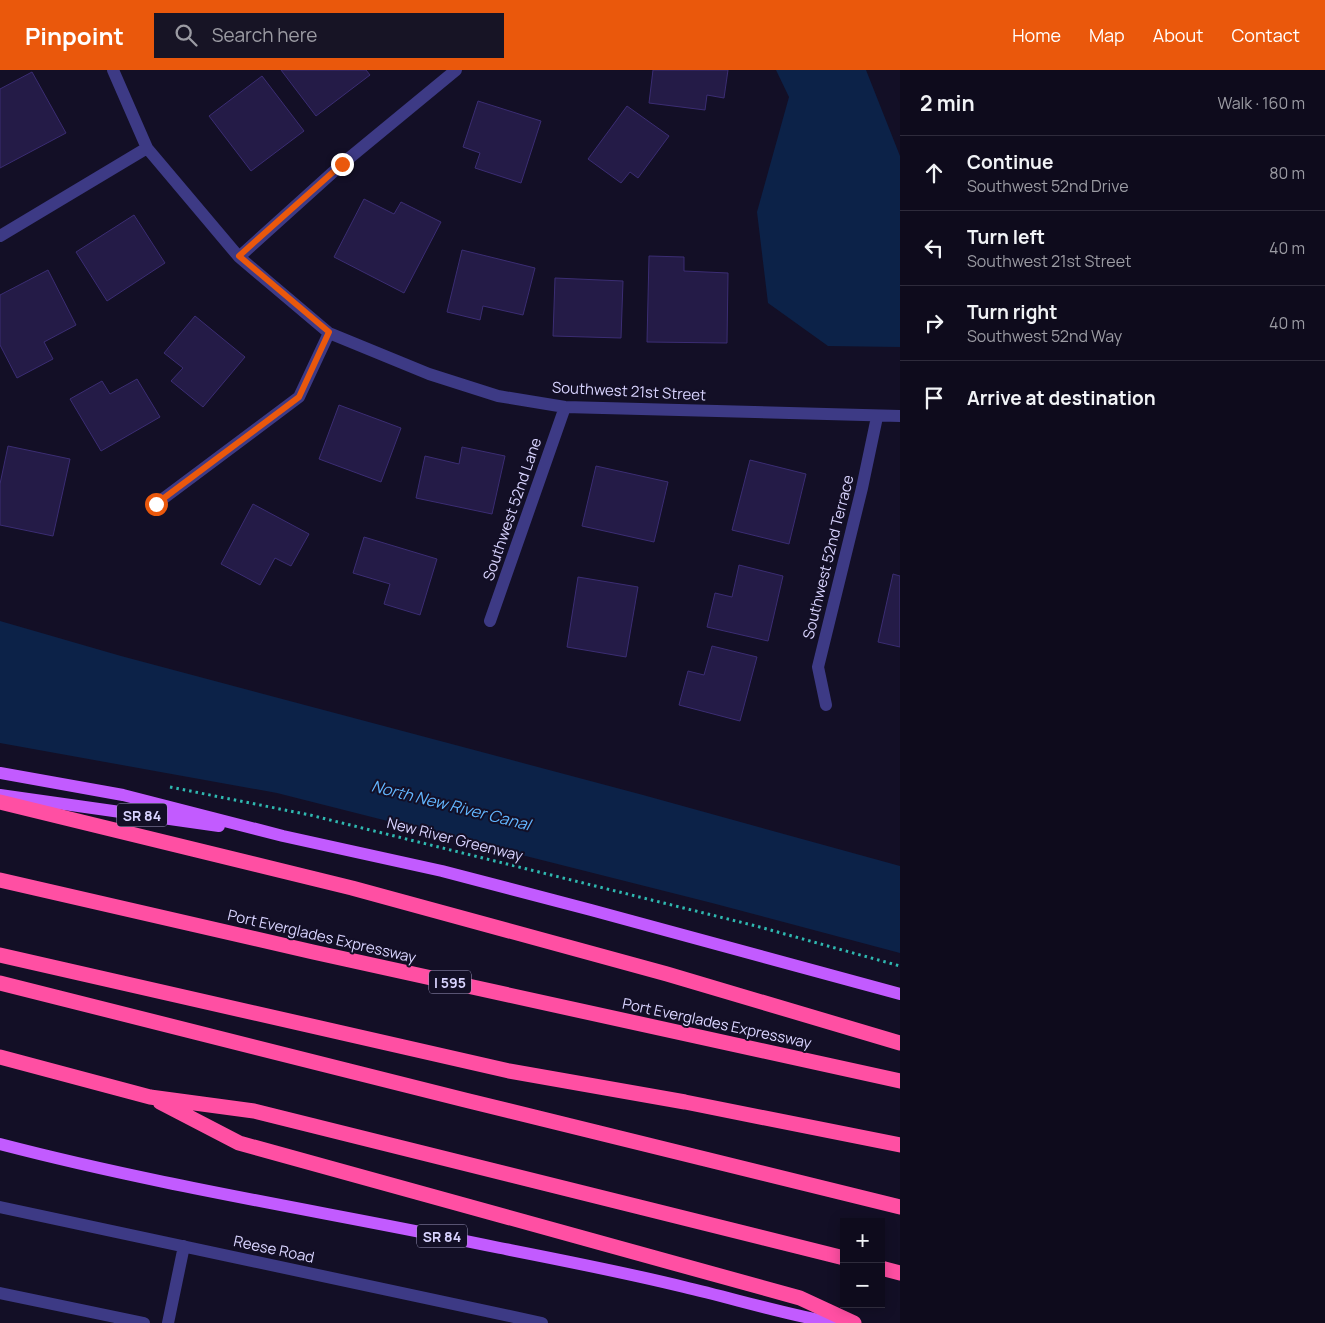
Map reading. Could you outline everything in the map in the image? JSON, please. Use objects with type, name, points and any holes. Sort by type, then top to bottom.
[{"type":"highway","points":[[0,802],[352,888],[667,974],[900,1043]]},
{"type":"highway","name":"Port Everglades Expressway","points":[[0,880],[313,952],[900,1081]]},
{"type":"highway","points":[[0,955],[509,1071],[685,1102],[900,1145]]},
{"type":"highway","points":[[0,983],[900,1208]]},
{"type":"highway","points":[[0,1057],[150,1097],[254,1111],[840,1257]]},
{"type":"highway","points":[[150,1097],[239,1143],[800,1298],[854,1323]]},
{"type":"highway","points":[[885,1269],[900,1272]]},
{"type":"main road","points":[[0,772],[123,794],[283,836]]},
{"type":"main road","name":"SR 84","points":[[0,795],[283,836],[360,852],[514,889],[900,994]]},
{"type":"main road","name":"SR 84","points":[[0,1144],[208,1192],[459,1239],[604,1269],[684,1287],[793,1316],[834,1323]]},
{"type":"street","name":"Southwest 21st Street","points":[[113,70],[147,148],[239,256],[329,332],[429,374],[498,396],[565,407],[877,417],[900,416]]},
{"type":"street","points":[[239,256],[342,164],[456,70]]},
{"type":"street","points":[[0,236],[147,148]]},
{"type":"street","points":[[156,504],[299,397],[329,332]]},
{"type":"street","name":"Southwest 52nd Lane","points":[[490,621],[565,407]]},
{"type":"street","name":"Southwest 52nd Terrace","points":[[826,705],[818,666],[862,488],[877,417]]},
{"type":"street","name":"Reese Road","points":[[0,1207],[542,1323]]},
{"type":"street","points":[[168,1323],[184,1246]]},
{"type":"street","points":[[0,1293],[144,1323]]},
{"type":"path","name":"New River Greenway","points":[[164,786],[310,815],[756,926],[900,966]]},
{"type":"water","points":[[776,70],[866,70],[900,156],[900,347],[828,346],[768,303],[757,212],[789,97]]},
{"type":"water","name":"North New River Canal","points":[[0,621],[121,656],[643,795],[900,866],[900,953],[712,903],[277,793],[0,743]]},
{"type":"building","points":[[281,70],[366,70],[370,75],[316,116]]},
{"type":"building","points":[[653,70],[728,70],[724,98],[707,95],[705,110],[649,103]]},
{"type":"building","points":[[32,72],[66,133],[0,168],[0,89]]},
{"type":"building","points":[[262,76],[304,131],[251,171],[209,116]]},
{"type":"building","points":[[478,101],[541,121],[521,183],[475,168],[480,153],[463,147]]},
{"type":"building","points":[[627,106],[669,136],[638,178],[630,172],[621,183],[588,159]]},
{"type":"building","points":[[364,199],[394,214],[401,202],[441,222],[404,293],[334,257]]},
{"type":"building","points":[[134,215],[165,263],[107,301],[76,252]]},
{"type":"building","points":[[462,250],[535,268],[523,315],[483,306],[480,320],[447,312]]},
{"type":"building","points":[[649,256],[684,257],[684,271],[728,273],[727,343],[647,342]]},
{"type":"building","points":[[48,270],[76,325],[44,342],[53,359],[17,378],[0,345],[0,295]]},
{"type":"building","points":[[555,278],[623,281],[621,338],[553,336]]},
{"type":"building","points":[[195,316],[245,357],[203,407],[171,381],[183,368],[164,353]]},
{"type":"building","points":[[137,379],[160,417],[101,451],[70,399],[102,381],[110,394]]},
{"type":"building","points":[[339,405],[401,428],[381,482],[319,459]]},
{"type":"building","points":[[8,446],[70,459],[53,536],[0,525],[0,484]]},
{"type":"building","points":[[462,447],[505,456],[492,514],[416,498],[425,456],[459,464]]},
{"type":"building","points":[[750,460],[806,474],[789,544],[732,530]]},
{"type":"building","points":[[596,466],[668,482],[654,542],[582,526]]},
{"type":"building","points":[[253,504],[309,534],[291,566],[275,558],[260,585],[221,564]]},
{"type":"building","points":[[364,537],[437,559],[420,615],[384,604],[390,584],[353,573]]},
{"type":"building","points":[[739,565],[783,576],[768,641],[707,627],[715,593],[732,597]]},
{"type":"building","points":[[893,574],[900,576],[900,647],[878,642]]},
{"type":"building","points":[[578,577],[638,587],[626,657],[567,647]]},
{"type":"building","points":[[712,646],[757,657],[740,721],[679,705],[688,671],[704,675]]},
{"type":"route","points":[[156,504],[299,397],[329,332],[239,256],[342,164]]}]
